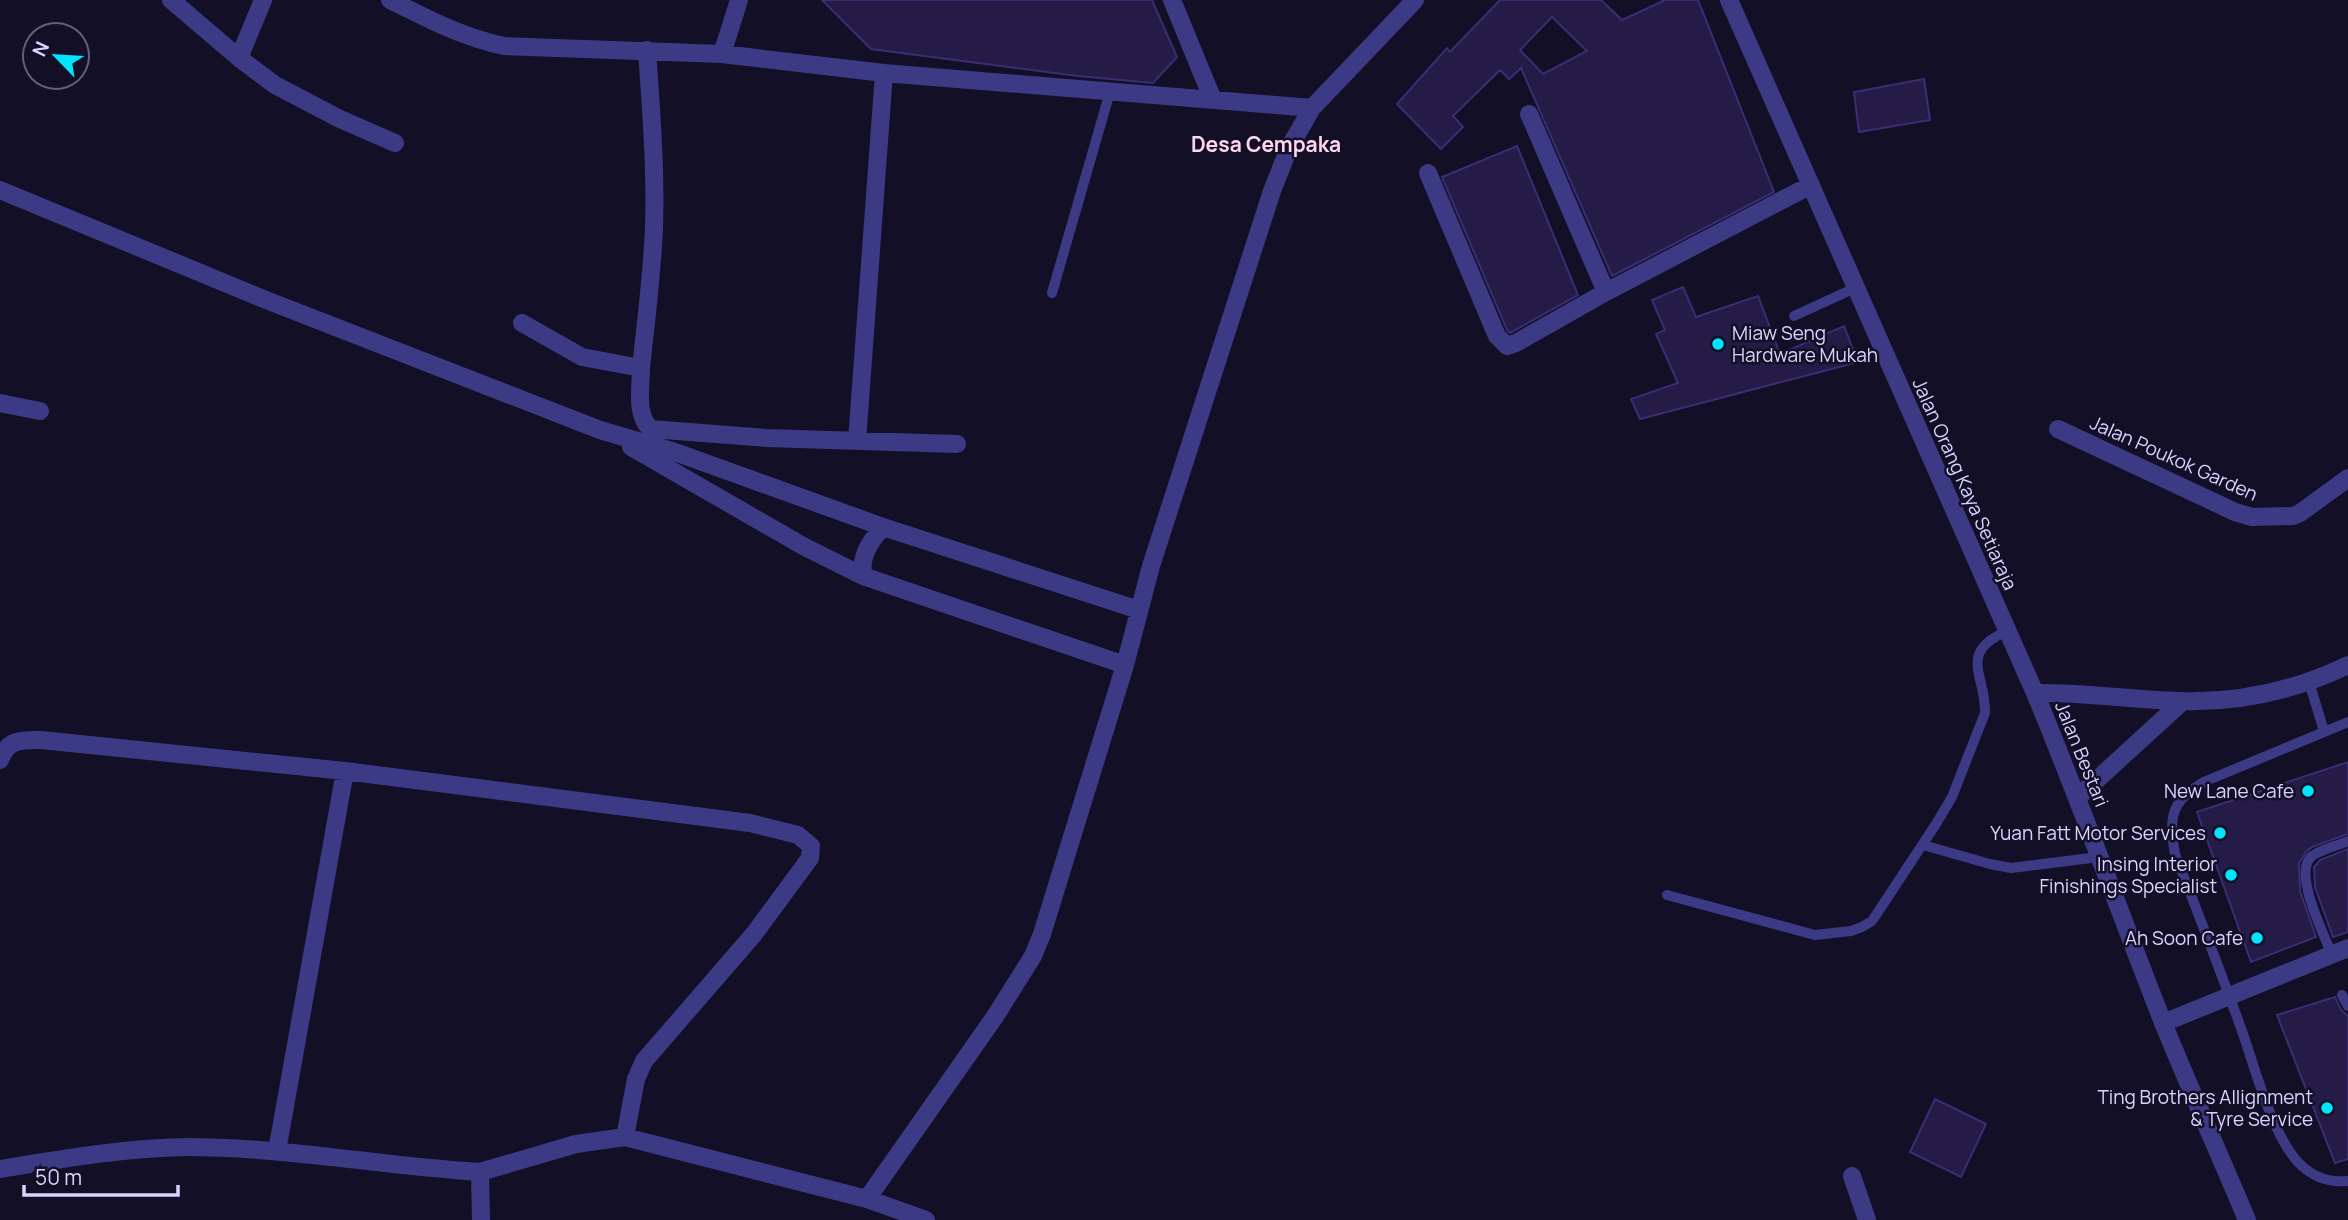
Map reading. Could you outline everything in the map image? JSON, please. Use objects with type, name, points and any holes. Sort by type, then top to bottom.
[{"type":"street","points":[[172,0],[275,85],[340,120],[395,143]]},
{"type":"street","points":[[239,58],[263,0]]},
{"type":"street","points":[[390,0],[450,31],[504,46],[722,54],[884,73],[1312,108]]},
{"type":"street","points":[[722,54],[739,0]]},
{"type":"street","points":[[1172,0],[1213,100]]},
{"type":"street","points":[[867,1199],[996,1015],[1032,957],[1048,917],[1165,523],[1202,415],[1279,169],[1312,108],[1415,0]]},
{"type":"street","name":"Jalan Orang Kaya Setiaraja","points":[[1729,0],[2035,693]]},
{"type":"street","points":[[648,50],[654,226],[641,368],[643,420],[651,429],[766,438],[957,444]]},
{"type":"street","points":[[857,441],[884,73]]},
{"type":"street","points":[[1529,114],[1606,292]]},
{"type":"street","points":[[1428,173],[1502,343],[1507,346],[1516,344],[1606,292],[1811,185]]},
{"type":"street","points":[[0,190],[266,300],[600,430],[675,452],[883,527],[1139,610]]},
{"type":"street","points":[[522,323],[582,357],[641,368]]},
{"type":"street","points":[[0,403],[40,411]]},
{"type":"street","name":"Jalan Poukok Garden","points":[[2057,429],[2235,512],[2252,517],[2284,517],[2300,513],[2348,478]]},
{"type":"street","points":[[600,430],[676,471],[803,546],[863,576],[1125,665]]},
{"type":"street","points":[[863,576],[862,560],[865,552],[883,527]]},
{"type":"street","points":[[2035,693],[2183,701],[2245,697],[2309,682],[2348,665]]},
{"type":"street","name":"Jalan Bestari","points":[[2035,693],[2078,797],[2163,1023],[2247,1220]]},
{"type":"street","points":[[2078,797],[2183,701]]},
{"type":"street","points":[[0,760],[7,746],[13,741],[34,740],[345,771],[758,824],[798,835],[811,846],[810,858],[776,906],[644,1061],[636,1079],[625,1137]]},
{"type":"street","points":[[277,1151],[345,771]]},
{"type":"street","points":[[2163,1023],[2340,952]]},
{"type":"street","points":[[0,1169],[161,1148],[277,1151],[480,1172],[576,1144],[625,1137],[867,1199],[926,1220]]},
{"type":"street","points":[[480,1172],[481,1220]]},
{"type":"street","points":[[1852,1176],[1867,1220]]},
{"type":"lane","points":[[1052,293],[1110,92]]},
{"type":"lane","points":[[1794,316],[1855,288]]},
{"type":"lane","points":[[1667,895],[1815,935],[1851,931],[1872,920],[1952,797],[1985,713],[1977,659],[1987,643],[2007,631]]},
{"type":"lane","points":[[2309,682],[2324,731]]},
{"type":"lane","points":[[2348,722],[2189,790],[2179,799],[2171,834],[2175,854],[2230,996],[2280,1137],[2297,1161],[2310,1173],[2323,1180],[2348,1181]]},
{"type":"lane","points":[[2340,952],[2308,892],[2304,875],[2305,865],[2310,857],[2348,841]]},
{"type":"lane","points":[[1923,845],[2011,868],[2099,857]]},
{"type":"lane","points":[[2343,995],[2348,1006]]},
{"type":"building","points":[[822,0],[1152,0],[1177,57],[1153,83],[871,49]]},
{"type":"building","points":[[1500,0],[1601,0],[1622,20],[1665,0],[1698,0],[1774,192],[1612,276],[1521,68],[1509,79],[1500,70],[1453,116],[1463,127],[1441,149],[1397,104],[1447,48],[1450,52]],"holes":[[[1552,17],[1587,51],[1543,74],[1520,50]]]},
{"type":"building","points":[[1924,79],[1930,120],[1859,132],[1854,92]]},
{"type":"building","points":[[1517,146],[1578,295],[1510,333],[1442,177]]},
{"type":"building","name":"Miaw Seng Hardware Mukah","points":[[1683,287],[1696,317],[1758,296],[1780,354],[1844,326],[1858,362],[1640,419],[1631,399],[1678,383],[1656,334],[1665,330],[1652,300]]},
{"type":"building","points":[[2348,762],[2348,834],[2312,847],[2299,863],[2300,891],[2316,937],[2251,962],[2197,812]]},
{"type":"building","points":[[2348,849],[2348,932],[2333,937],[2315,887],[2314,867],[2320,860]]},
{"type":"building","points":[[2335,997],[2341,1010],[2348,1016],[2348,1159],[2335,1163],[2277,1015]]},
{"type":"building","points":[[1935,1099],[1986,1124],[1961,1177],[1910,1152]]},
{"type":"place","name":"Miaw Seng Hardware Mukah","points":[[1718,344]]},
{"type":"place","name":"New Lane Cafe","points":[[2308,791]]},
{"type":"place","name":"Yuan Fatt Motor Services","points":[[2220,833]]},
{"type":"place","name":"Insing Interior Finishings Specialist","points":[[2231,875]]},
{"type":"place","name":"Ah Soon Cafe","points":[[2257,938]]},
{"type":"place","name":"Ting Brothers Allignment & Tyre Service","points":[[2327,1108]]},
{"type":"district","name":"Desa Cempaka","points":[[1266,144]]}]
